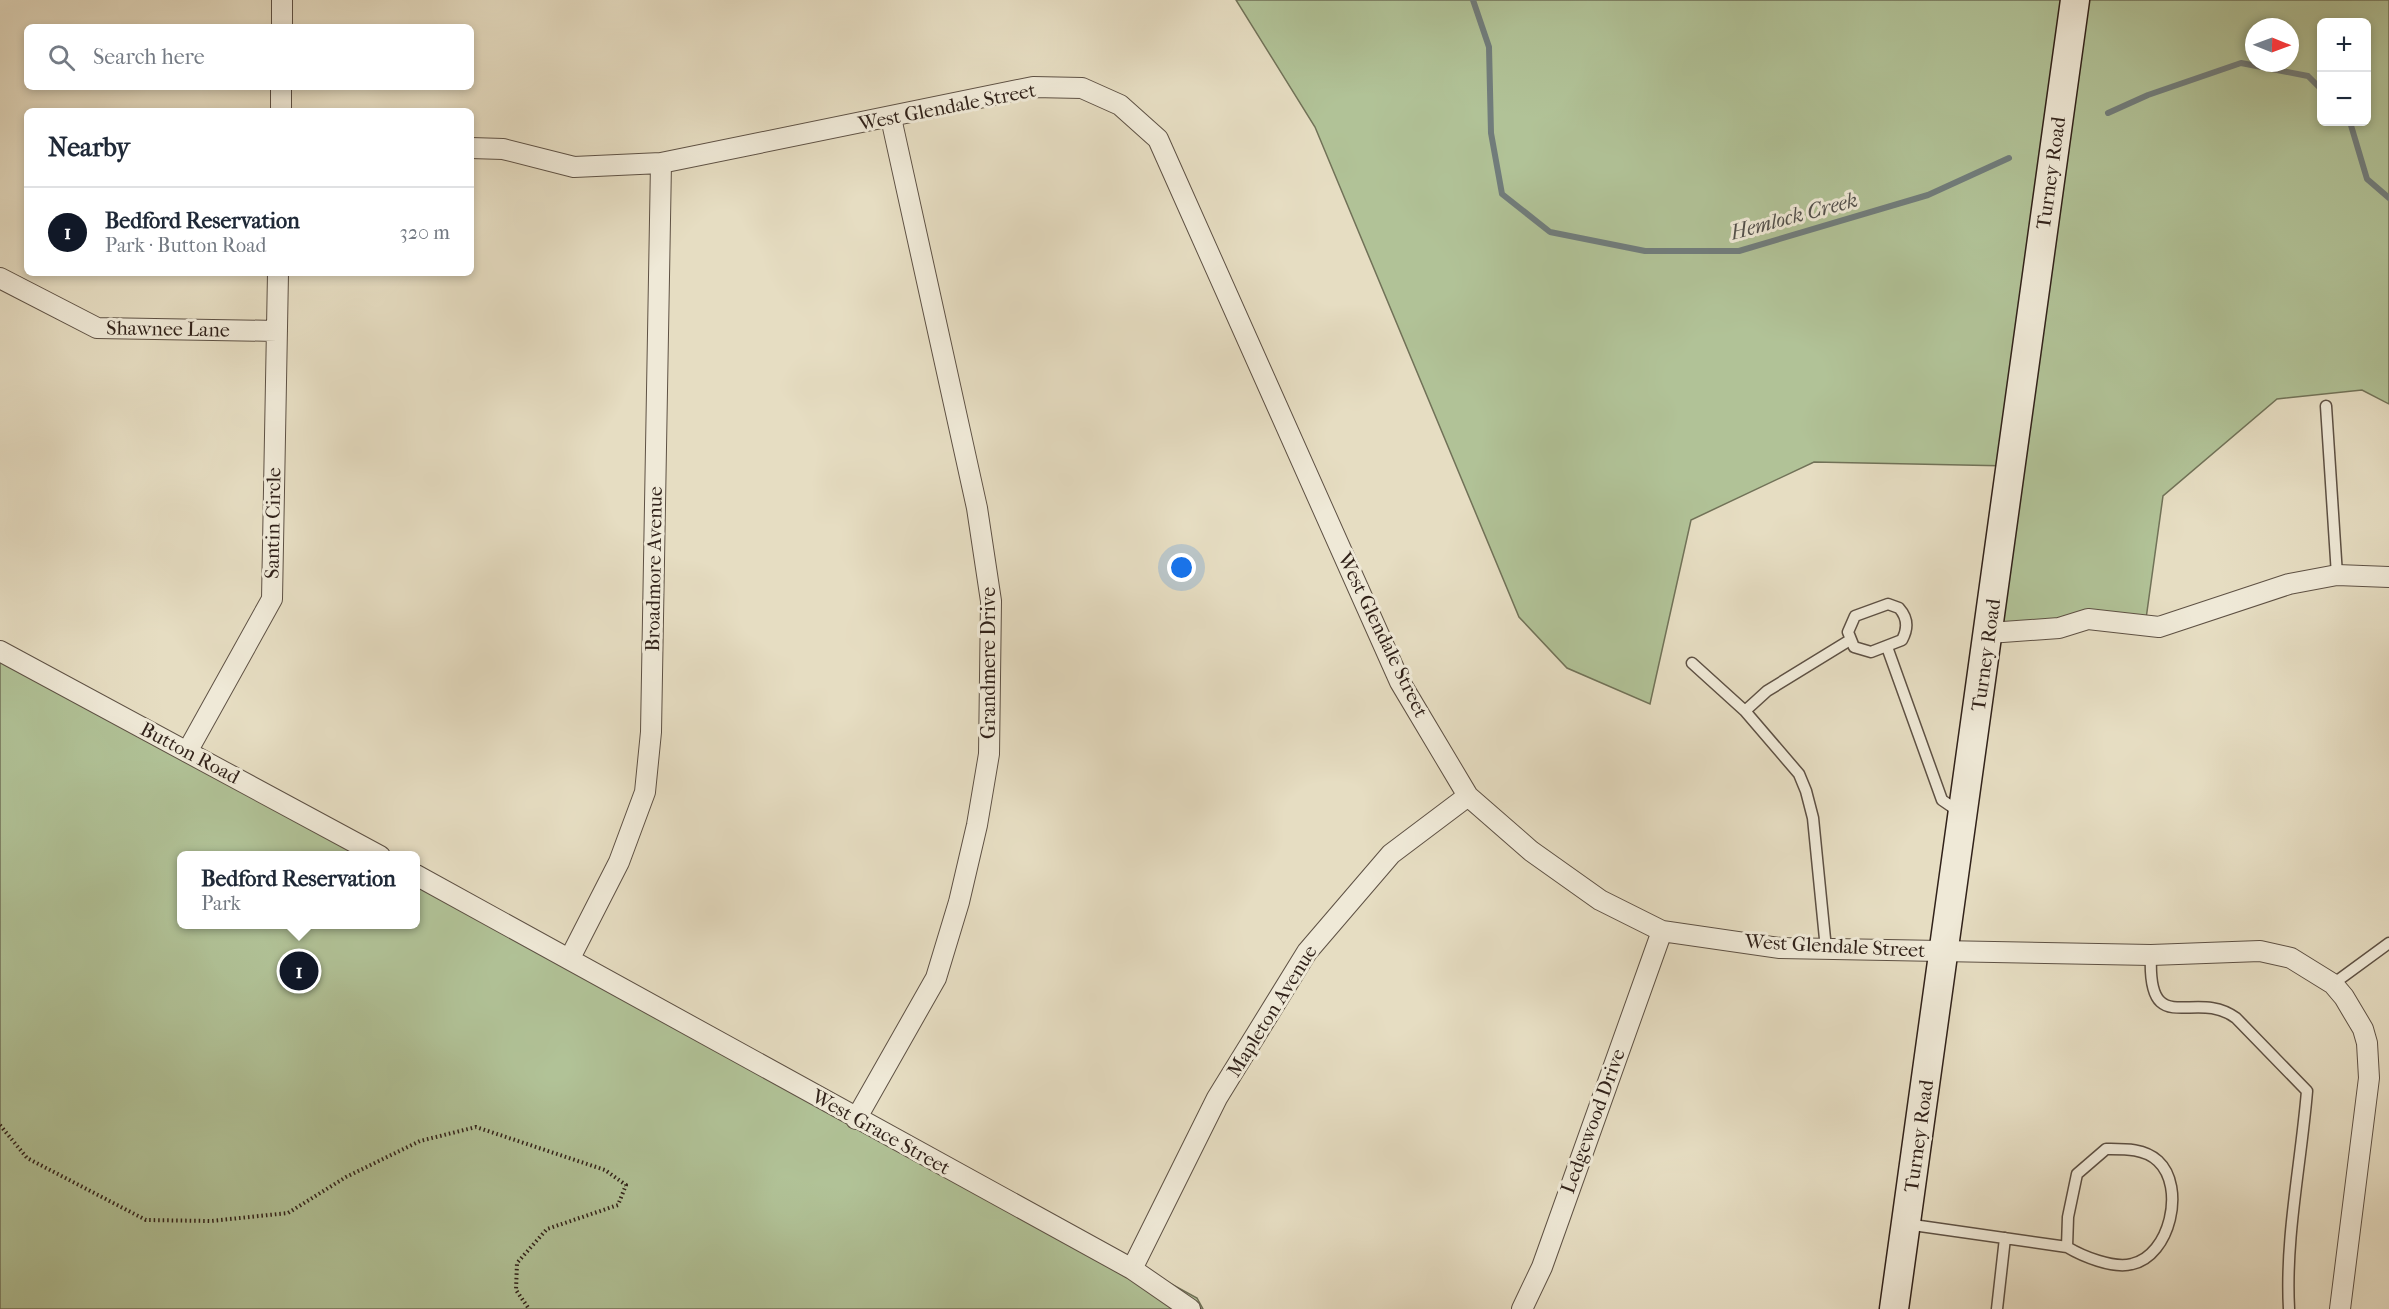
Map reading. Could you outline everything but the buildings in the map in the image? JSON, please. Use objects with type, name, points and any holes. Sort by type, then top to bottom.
[{"type":"street","points":[[282,0],[282,24]]},
{"type":"street","name":"Turney Road","points":[[1894,1309],[2075,0]]},
{"type":"street","name":"West Glendale Street","points":[[474,148],[503,149],[574,167],[661,163],[891,118],[1033,87],[1082,88],[1120,105],[1158,139],[1400,682],[1468,795],[1531,851],[1600,900],[1662,931],[1780,948],[2151,955],[2260,951],[2291,958],[2333,984],[2358,1018],[2367,1043],[2369,1057],[2369,1078],[2340,1309]]},
{"type":"street","points":[[280,108],[281,90]]},
{"type":"street","name":"Grandmere Drive","points":[[856,1119],[936,978],[959,902],[977,825],[989,754],[992,601],[977,508],[891,118]]},
{"type":"street","name":"Broadmore Avenue","points":[[570,958],[620,862],[645,792],[651,732],[661,163]]},
{"type":"street","name":"Santin Circle","points":[[187,752],[272,599],[278,276]]},
{"type":"street","name":"Shawnee Lane","points":[[0,278],[97,328],[277,331]]},
{"type":"street","points":[[1989,633],[2060,628],[2088,619],[2159,627],[2289,584],[2337,575],[2389,577]]},
{"type":"street","name":"Button Road","points":[[0,651],[373,851]]},
{"type":"street","name":"Mapleton Avenue","points":[[1132,1269],[1217,1098],[1307,952],[1391,855],[1468,795]]},
{"type":"street","points":[[420,877],[570,958]]},
{"type":"street","name":"Ledgewood Drive","points":[[1521,1309],[1542,1267],[1662,931]]},
{"type":"street","name":"West Grace Street","points":[[570,958],[856,1119],[1132,1269],[1190,1309]]},
{"type":"lane","points":[[2326,406],[2337,575]]},
{"type":"lane","points":[[1895,605],[1903,612],[1906,620],[1906,633],[1902,640],[1887,647],[1871,652],[1860,650],[1850,640],[1850,623],[1855,616],[1879,606],[1895,605]]},
{"type":"lane","points":[[1745,711],[1767,691],[1850,640]]},
{"type":"lane","points":[[1887,647],[1942,800],[1964,815]]},
{"type":"lane","points":[[1692,663],[1745,711],[1799,774],[1806,791],[1814,829],[1826,949]]},
{"type":"lane","points":[[2333,984],[2389,942]]},
{"type":"lane","points":[[2151,955],[2153,994],[2159,1002],[2172,1007],[2223,1008],[2236,1018],[2307,1092],[2292,1230],[2288,1286],[2289,1309]]},
{"type":"lane","points":[[1906,1224],[2067,1247],[2089,1260],[2132,1264],[2159,1247],[2172,1215],[2171,1185],[2158,1161],[2135,1150],[2106,1149],[2077,1174],[2068,1217],[2067,1247]]},
{"type":"lane","points":[[1997,1309],[2005,1238]]},
{"type":"path","points":[[0,1125],[27,1158],[146,1220],[211,1221],[288,1213],[346,1177],[420,1141],[476,1127],[605,1170],[626,1185],[618,1205],[547,1229],[517,1263],[516,1290],[529,1309]]},
{"type":"green space","points":[[1236,0],[2389,0],[2389,404],[2362,390],[2277,399],[2163,496],[2145,626],[1989,633],[2011,466],[1814,462],[1691,520],[1650,704],[1567,668],[1519,617],[1315,127]]},
{"type":"green space","points":[[0,644],[380,851],[177,851],[177,929],[420,929],[420,873],[1197,1298],[1203,1309],[0,1309]]},
{"type":"waterway","name":"Hemlock Creek","points":[[1473,0],[1489,47],[1491,133],[1502,194],[1550,232],[1645,251],[1739,251],[1928,195],[2009,158]]},
{"type":"waterway","name":"Hemlock Creek","points":[[2108,113],[2148,95],[2241,63],[2308,76],[2317,85]]},
{"type":"waterway","name":"Hemlock Creek","points":[[2351,126],[2367,179],[2389,198]]},
{"type":"place","name":"Bedford Reservation","points":[[299,971]]}]
